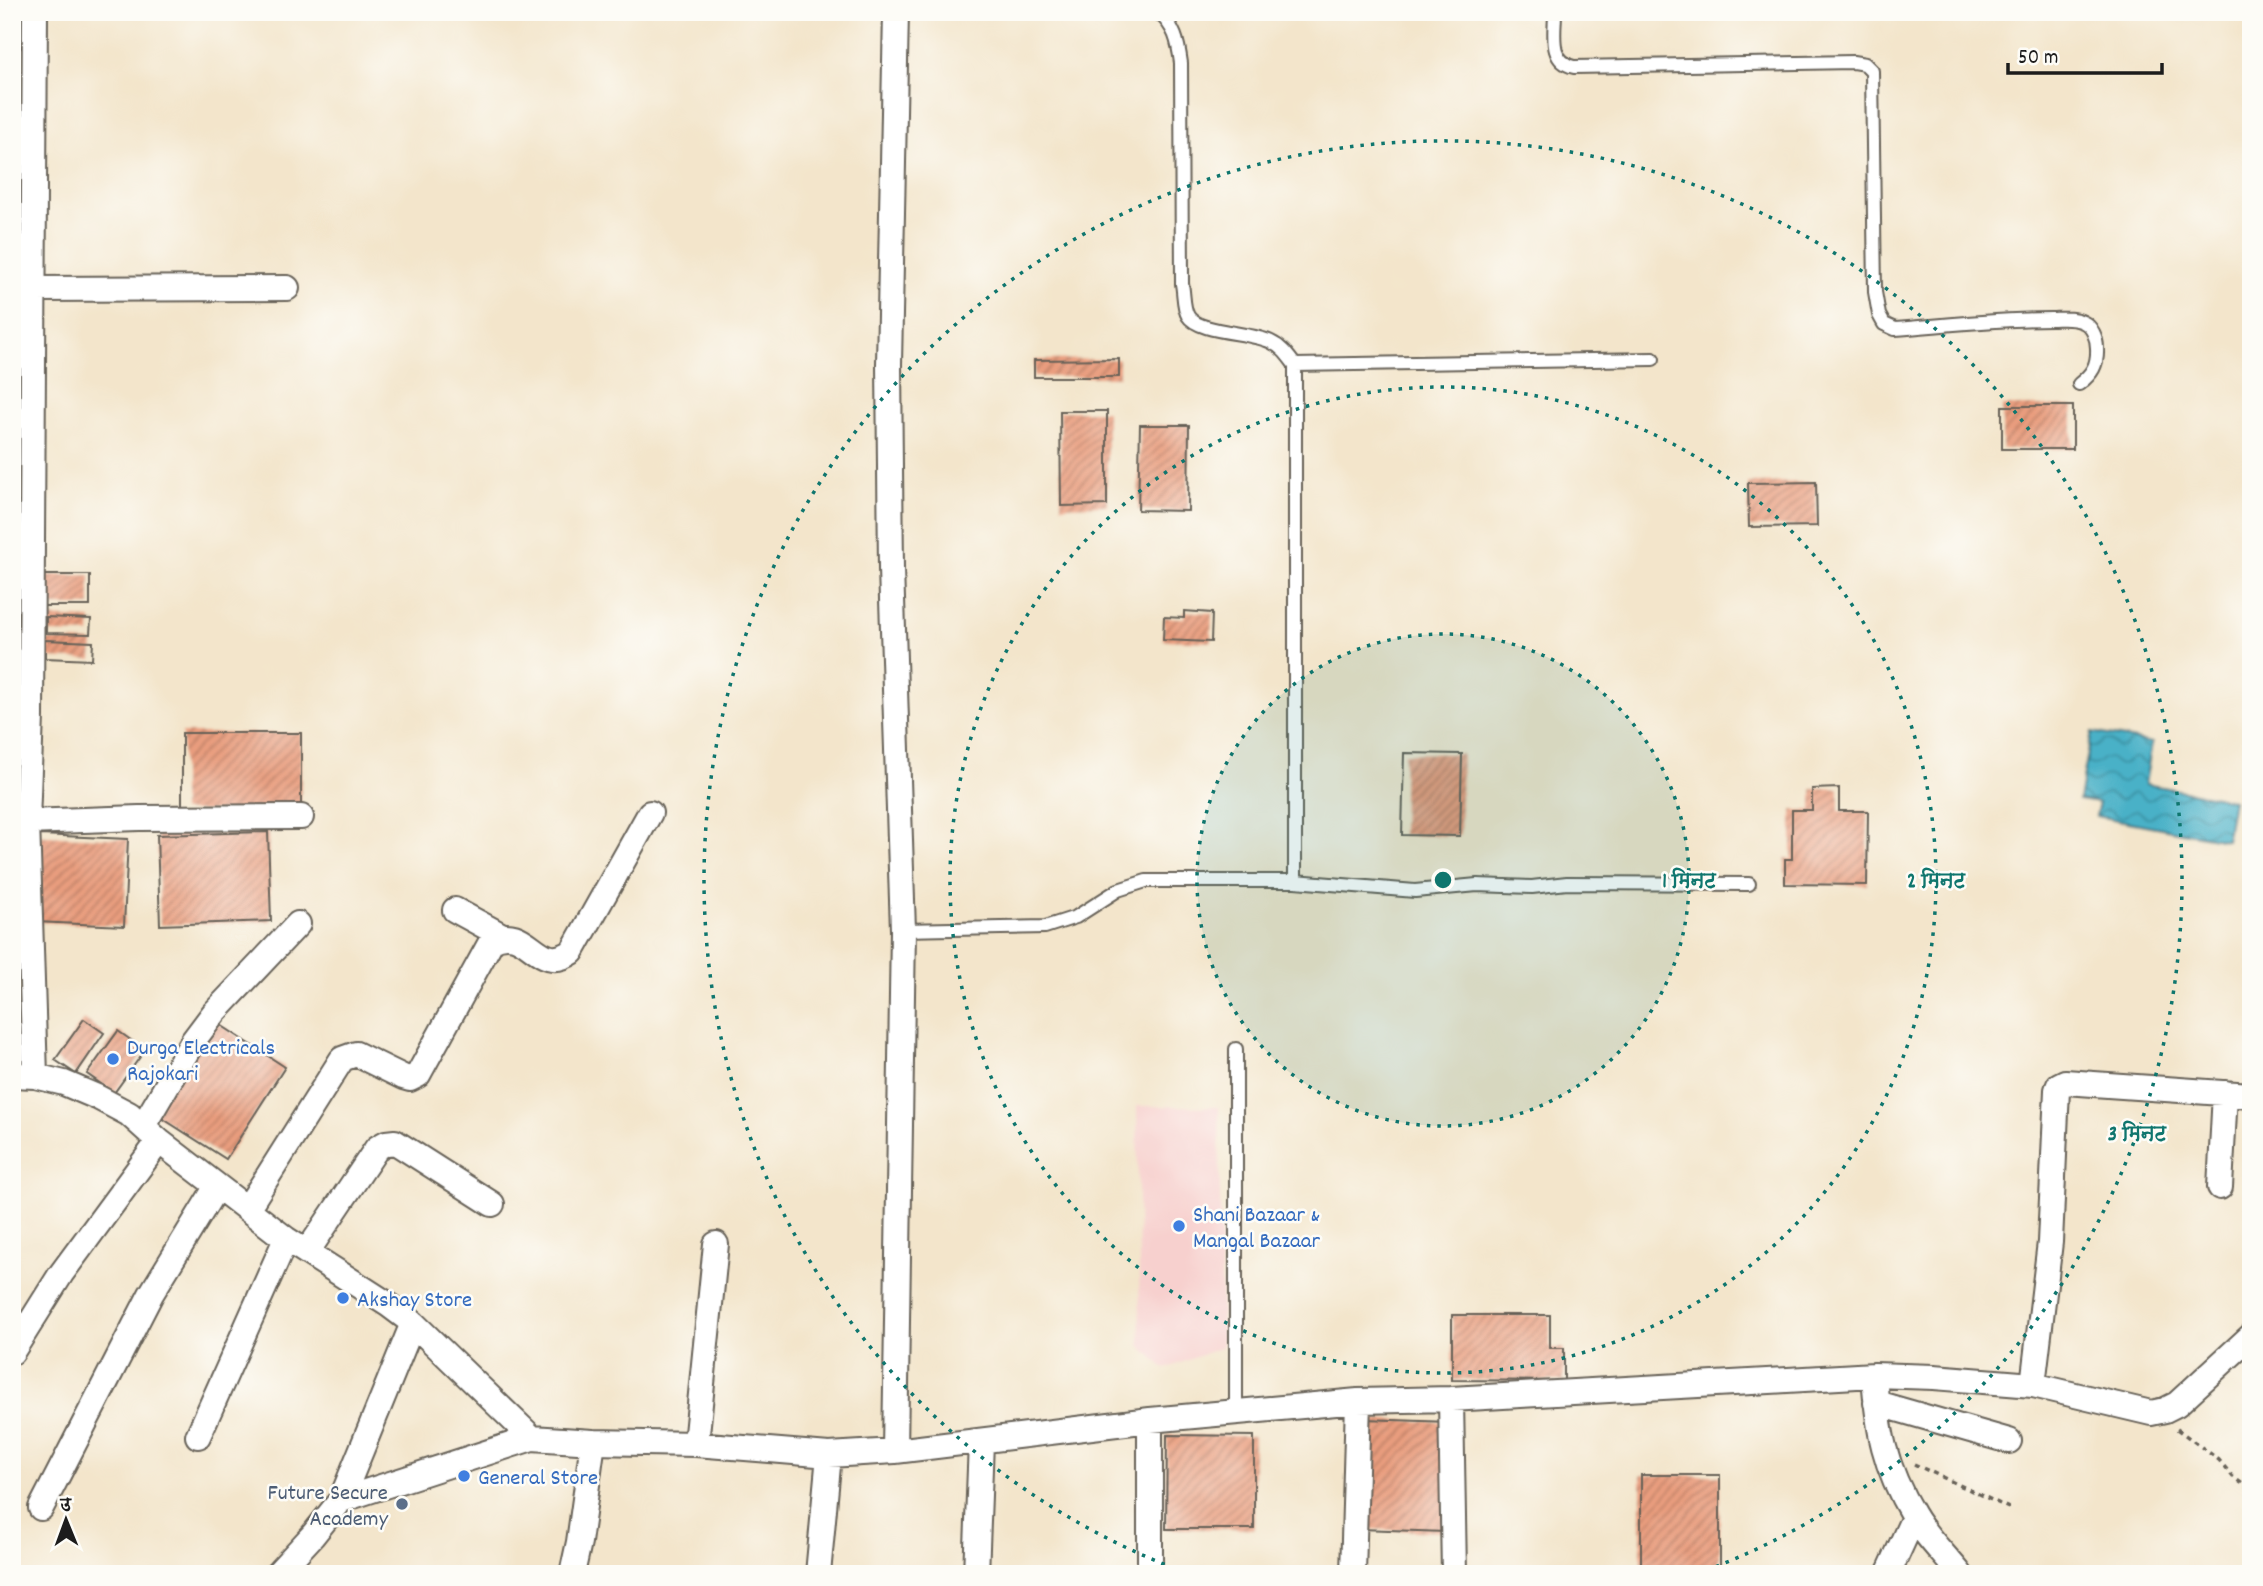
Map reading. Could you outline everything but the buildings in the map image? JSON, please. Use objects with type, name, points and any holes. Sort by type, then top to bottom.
[{"type":"street","points":[[35,12],[33,289],[22,602],[21,716],[27,822],[24,1075],[64,1083],[129,1114],[286,1239],[413,1323],[532,1438]]},
{"type":"street","points":[[895,1451],[903,930],[891,542],[889,364],[896,12]]},
{"type":"street","points":[[33,289],[286,288]]},
{"type":"street","points":[[456,910],[501,935],[514,935],[550,959],[561,960],[572,952],[650,813]]},
{"type":"street","points":[[27,822],[301,817]]},
{"type":"street","points":[[12,1352],[151,1134],[193,1041],[214,1013],[298,924]]},
{"type":"street","points":[[247,1209],[342,1059],[356,1054],[411,1079],[418,1075],[492,940],[501,935]]},
{"type":"street","points":[[2033,1385],[2050,1242],[2059,1085],[2065,1082],[2251,1095]]},
{"type":"street","points":[[2220,1187],[2225,1093]]},
{"type":"street","points":[[307,1252],[377,1148],[386,1143],[395,1142],[492,1204]]},
{"type":"street","points":[[41,1508],[152,1294],[217,1186]]},
{"type":"street","points":[[198,1436],[286,1239]]},
{"type":"street","points":[[696,1444],[716,1244]]},
{"type":"street","points":[[277,1574],[341,1500],[413,1323]]},
{"type":"street","points":[[341,1500],[532,1438],[696,1444],[829,1455],[895,1451],[1150,1420],[1357,1401],[1451,1399],[1874,1375],[2033,1385],[2151,1413],[2177,1404],[2251,1336]]},
{"type":"street","points":[[1874,1375],[1883,1450],[1890,1469],[1914,1517],[1960,1574]]},
{"type":"street","points":[[1451,1399],[1454,1574]]},
{"type":"street","points":[[1353,1574],[1357,1401]]},
{"type":"street","points":[[1876,1403],[2009,1441]]},
{"type":"street","points":[[1150,1420],[1150,1574]]},
{"type":"street","points":[[572,1574],[593,1442]]},
{"type":"street","points":[[976,1574],[981,1442]]},
{"type":"street","points":[[818,1574],[829,1455]]},
{"type":"street","points":[[1888,1574],[1914,1517]]},
{"type":"lane","points":[[1158,12],[1169,22],[1178,40],[1181,63],[1182,284],[1186,314],[1192,322],[1203,326],[1271,342],[1285,352],[1295,365],[1295,881]]},
{"type":"lane","points":[[1555,12],[1555,52],[1562,62],[1574,67],[1853,62],[1864,64],[1872,71],[1875,292],[1884,324],[1895,329],[2035,319],[2082,321],[2091,328],[2097,342],[2097,354],[2090,376],[2078,384]]},
{"type":"lane","points":[[1295,365],[1653,359]]},
{"type":"lane","points":[[903,930],[1045,927],[1076,917],[1118,890],[1146,881],[1295,881],[1415,891],[1477,885],[1532,887],[1567,883],[1749,884]]},
{"type":"lane","points":[[1236,1049],[1237,1412]]},
{"type":"path","points":[[2151,1413],[2195,1440],[2220,1460],[2233,1477],[2251,1490]]},
{"type":"path","points":[[1883,1450],[2013,1510]]},
{"type":"shaded area","name":"Shani Bazaar & Mangal Bazaar","points":[[1137,1106],[1219,1107],[1222,1347],[1165,1369],[1140,1345]]},
{"type":"water","points":[[2092,732],[2152,743],[2145,784],[2233,800],[2226,840],[2096,816],[2099,803],[2079,800]]},
{"type":"place","name":"Durga Electricals Rajokari","points":[[113,1059]]},
{"type":"place","name":"Shani Bazaar & Mangal Bazaar","points":[[1179,1226]]},
{"type":"place","name":"Akshay Store","points":[[343,1298]]},
{"type":"place","name":"General Store","points":[[464,1476]]},
{"type":"place","name":"Future Secure Academy","points":[[402,1504]]}]
